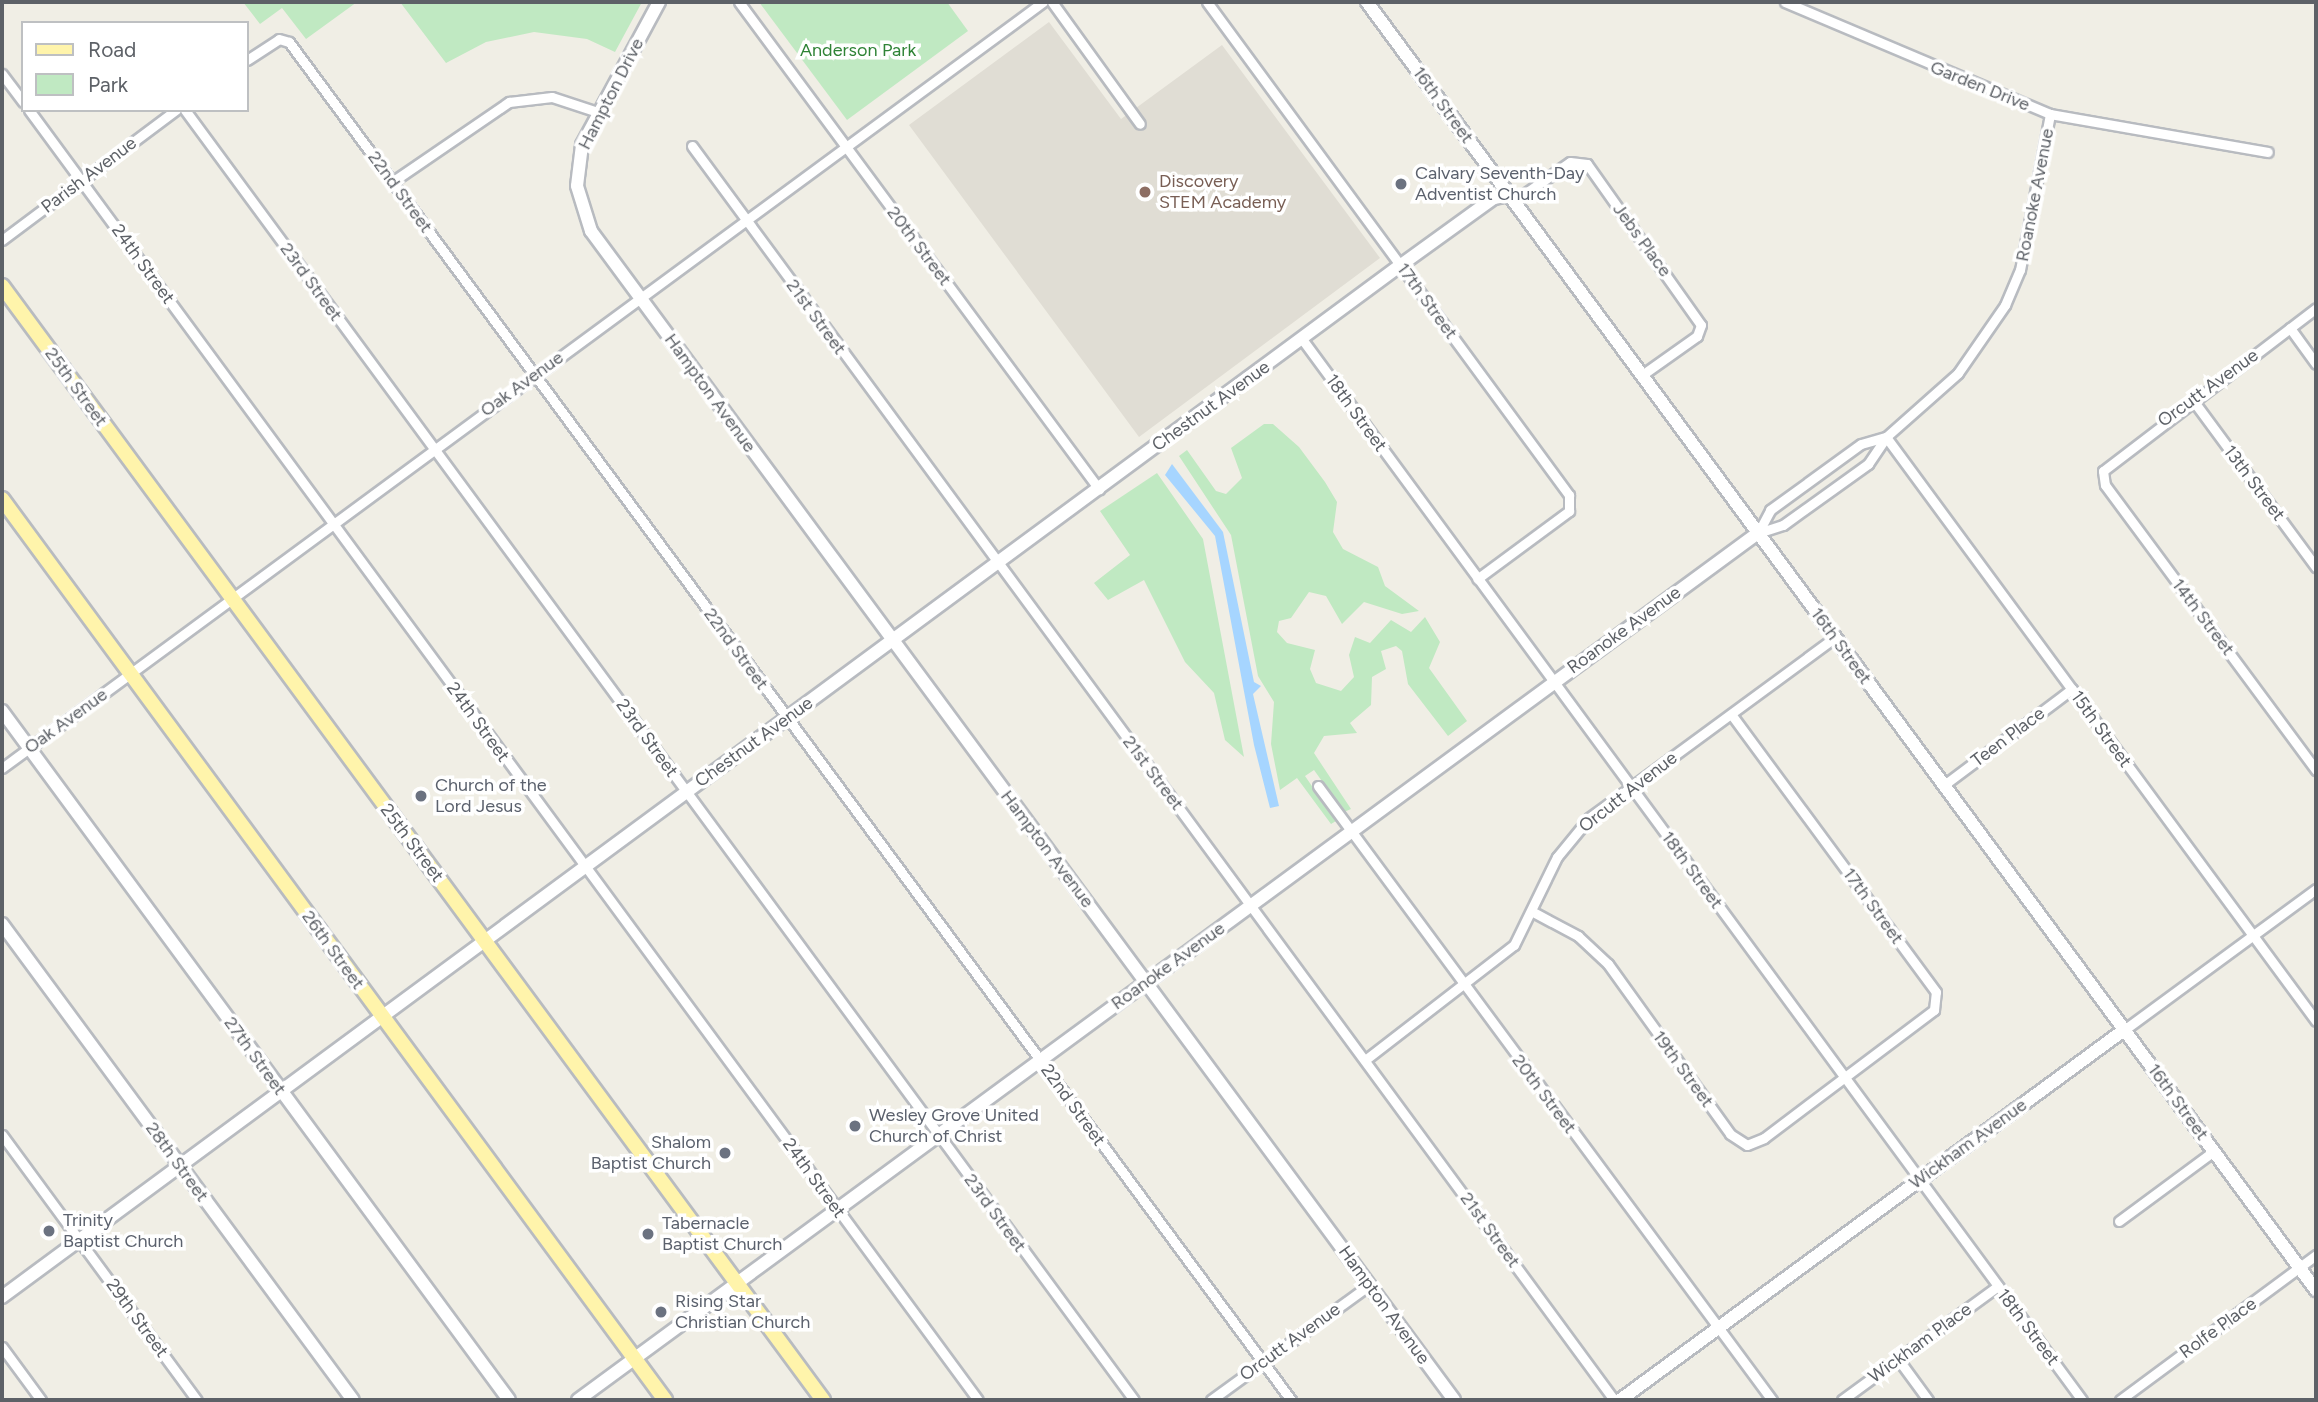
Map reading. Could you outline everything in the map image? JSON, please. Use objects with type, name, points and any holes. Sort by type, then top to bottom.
[{"type":"main road","name":"25th Street","points":[[2,286],[823,1400]]},
{"type":"main road","name":"26th Street","points":[[2,499],[665,1400]]},
{"type":"street","name":"Hampton Drive","points":[[640,298],[591,231],[579,200],[579,157],[598,112],[659,2]]},
{"type":"street","name":"20th Street","points":[[739,2],[1099,489]]},
{"type":"street","name":"Oak Avenue","points":[[2,768],[1043,2]]},
{"type":"street","points":[[1052,2],[1140,124]]},
{"type":"street","name":"17th Street","points":[[1207,2],[1575,503],[1569,511],[1477,579]]},
{"type":"street","name":"16th Street","points":[[1367,2],[2316,1290]]},
{"type":"street","name":"Garden Drive","points":[[1785,2],[2050,114],[2268,152]]},
{"type":"street","name":"22nd Street","points":[[248,59],[278,39],[289,42],[1291,1400]]},
{"type":"street","points":[[2,74],[21,99]]},
{"type":"street","points":[[392,182],[509,102],[552,97],[598,112]]},
{"type":"street","name":"24th Street","points":[[30,112],[978,1400]]},
{"type":"street","name":"Parish Avenue","points":[[2,240],[173,112]]},
{"type":"street","name":"23rd Street","points":[[186,112],[1134,1400]]},
{"type":"street","name":"Roanoke Avenue","points":[[578,1400],[1758,533],[1783,525],[1868,464],[1886,437],[1958,373],[2005,305],[2028,243],[2050,114]]},
{"type":"street","name":"21st Street","points":[[692,146],[1615,1400]]},
{"type":"street","name":"Jebs Place","points":[[1509,195],[1523,195],[1570,162],[1587,164],[1701,325],[1697,336],[1642,375]]},
{"type":"street","name":"Chestnut Avenue","points":[[2,1297],[1401,265],[1494,198],[1509,195]]},
{"type":"street","name":"Hampton Avenue","points":[[640,298],[1454,1400]]},
{"type":"street","name":"Orcutt Avenue","points":[[2103,471],[2192,399],[2316,308]]},
{"type":"street","points":[[2290,328],[2316,364]]},
{"type":"street","name":"18th Street","points":[[1302,339],[2082,1400]]},
{"type":"street","name":"13th Street","points":[[2192,399],[2316,567]]},
{"type":"street","name":"Roanoke Avenue","points":[[1758,533],[1770,510],[1861,444],[1886,437]]},
{"type":"street","name":"15th Street","points":[[1886,437],[2316,1021]]},
{"type":"street","points":[[2091,470],[2103,471]]},
{"type":"street","name":"14th Street","points":[[2103,471],[2105,485],[2316,770]]},
{"type":"street","name":"Orcutt Avenue","points":[[1365,1060],[1502,958],[1535,913],[1565,844],[1631,788],[1835,637]]},
{"type":"street","name":"Teen Place","points":[[1944,785],[2072,690]]},
{"type":"street","name":"27th Street","points":[[2,711],[509,1400]]},
{"type":"street","name":"17th Street","points":[[1731,714],[1936,992],[1934,1010],[1844,1078]]},
{"type":"street","name":"20th Street","points":[[1318,786],[1772,1400]]},
{"type":"street","name":"Wickham Avenue","points":[[1620,1400],[2316,889]]},
{"type":"street","name":"19th Street","points":[[1535,913],[1578,936],[1608,964],[1739,1142],[1764,1138],[1844,1078]]},
{"type":"street","name":"28th Street","points":[[2,924],[352,1400]]},
{"type":"street","name":"29th Street","points":[[2,1135],[197,1400]]},
{"type":"street","points":[[2119,1221],[2214,1151]]},
{"type":"street","name":"Rolfe Place","points":[[2120,1400],[2316,1255]]},
{"type":"street","name":"Orcutt Avenue","points":[[1211,1400],[1370,1285]]},
{"type":"street","name":"Wickham Place","points":[[1842,1400],[1998,1286]]},
{"type":"street","points":[[2,1348],[41,1400]]},
{"type":"street","points":[[1898,1359],[1928,1400]]},
{"type":"shaded area","name":"Discovery STEM Academy","points":[[1049,22],[1121,119],[1222,45],[1380,258],[1139,437],[909,125]]},
{"type":"green space","points":[[243,2],[357,2],[306,39],[282,8],[260,24]]},
{"type":"green space","points":[[400,2],[642,2],[615,52],[587,39],[534,32],[486,42],[446,63]]},
{"type":"green space","name":"Anderson Park","points":[[759,2],[947,2],[968,31],[847,120]]},
{"type":"green space","points":[[1264,424],[1273,424],[1299,447],[1325,482],[1337,502],[1333,532],[1343,549],[1378,567],[1385,586],[1419,611],[1402,614],[1364,602],[1342,624],[1326,596],[1309,592],[1291,618],[1279,621],[1277,632],[1287,643],[1315,650],[1310,669],[1316,683],[1341,691],[1354,677],[1349,655],[1355,637],[1370,643],[1391,620],[1411,632],[1425,617],[1440,642],[1429,668],[1467,721],[1448,736],[1408,684],[1402,651],[1396,646],[1381,651],[1386,669],[1372,677],[1371,705],[1350,723],[1357,733],[1324,736],[1314,753],[1351,809],[1344,812],[1314,770],[1305,776],[1336,821],[1331,824],[1297,778],[1280,790],[1271,744],[1274,702],[1258,676],[1231,535],[1179,456],[1187,450],[1216,491],[1226,494],[1242,478],[1231,448]]},
{"type":"green space","points":[[1157,473],[1203,539],[1244,757],[1225,740],[1214,693],[1185,662],[1144,580],[1108,600],[1094,583],[1130,555],[1100,511]]},
{"type":"water","points":[[1172,464],[1223,532],[1254,682],[1261,686],[1253,694],[1279,806],[1270,808],[1254,745],[1215,536],[1165,475]]},
{"type":"place","name":"Calvary Seventh-Day Adventist Church","points":[[1401,184]]},
{"type":"place","name":"Discovery STEM Academy","points":[[1145,192]]},
{"type":"place","name":"Church of the Lord Jesus","points":[[421,796]]},
{"type":"place","name":"Wesley Grove United Church of Christ","points":[[855,1126]]},
{"type":"place","name":"Shalom Baptist Church","points":[[725,1153]]},
{"type":"place","name":"Trinity Baptist Church","points":[[49,1231]]},
{"type":"place","name":"Tabernacle Baptist Church","points":[[648,1234]]},
{"type":"place","name":"Rising Star Christian Church","points":[[661,1312]]}]
